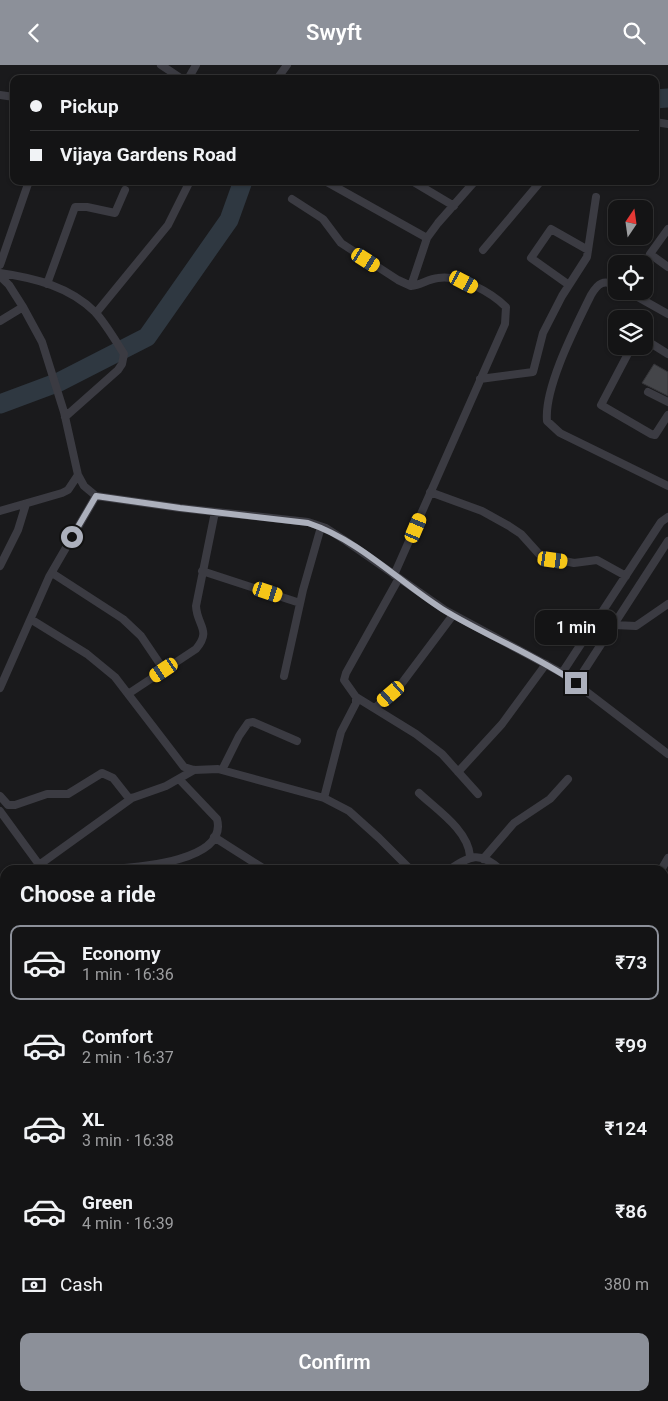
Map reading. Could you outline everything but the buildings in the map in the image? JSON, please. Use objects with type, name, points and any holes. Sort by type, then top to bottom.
[{"type":"street","points":[[161,65],[176,75]]},
{"type":"street","points":[[0,265],[28,185]]},
{"type":"street","points":[[96,313],[168,225],[188,185]]},
{"type":"street","points":[[332,185],[428,238]]},
{"type":"street","points":[[419,185],[454,206]]},
{"type":"street","points":[[411,286],[428,238],[472,185]]},
{"type":"street","points":[[483,250],[538,185]]},
{"type":"street","points":[[48,284],[75,207],[87,207],[115,213],[125,190]]},
{"type":"street","points":[[480,379],[533,372],[543,333],[569,285],[587,257],[596,197]]},
{"type":"street","points":[[292,199],[323,219],[341,243],[398,280],[411,286],[419,286],[439,277],[453,279],[471,286],[506,307],[505,324],[430,492],[397,576],[344,680],[356,697],[416,734],[442,753],[478,794]]},
{"type":"street","points":[[569,285],[532,257],[551,229],[588,250]]},
{"type":"street","points":[[668,229],[650,254],[668,267]]},
{"type":"street","points":[[0,274],[22,276],[68,291],[96,313],[124,354],[122,364],[118,370],[65,415]]},
{"type":"street","points":[[0,274],[24,307],[51,366],[65,415],[78,475],[84,486],[96,496],[308,523],[321,527],[346,541],[453,615],[562,673],[668,754]]},
{"type":"street","points":[[608,282],[602,282],[592,295],[562,357],[546,410],[547,421],[560,433],[668,486]]},
{"type":"street","points":[[643,300],[668,314]]},
{"type":"street","points":[[0,321],[24,307]]},
{"type":"street","points":[[653,344],[668,353]]},
{"type":"street","points":[[627,355],[601,405],[655,435],[668,415]]},
{"type":"street","points":[[648,392],[668,402]]},
{"type":"street","points":[[0,511],[62,493],[68,490],[78,475]]},
{"type":"street","points":[[430,492],[482,511],[509,526],[521,533],[539,554],[545,557],[574,563],[597,560],[626,576]]},
{"type":"street","points":[[0,688],[52,573],[96,496]]},
{"type":"street","points":[[0,567],[18,531],[26,504]]},
{"type":"street","points":[[128,694],[196,649],[204,636],[196,615],[196,606],[214,512]]},
{"type":"street","points":[[562,673],[660,525],[668,517]]},
{"type":"street","points":[[576,683],[668,541],[660,533],[660,525]]},
{"type":"street","points":[[284,676],[300,603],[321,527]]},
{"type":"street","points":[[202,571],[300,603]]},
{"type":"street","points":[[52,573],[123,619],[141,636],[164,670]]},
{"type":"street","points":[[614,625],[636,626],[668,604]]},
{"type":"street","points":[[375,708],[402,683],[453,615]]},
{"type":"street","points":[[32,620],[87,654],[115,677],[184,767],[194,770],[222,770],[324,798],[348,811],[379,837],[406,865]]},
{"type":"street","points":[[458,772],[502,724],[546,664]]},
{"type":"street","points":[[324,798],[341,732],[356,703],[356,697]]},
{"type":"street","points":[[222,770],[241,731],[248,723],[253,722],[297,741]]},
{"type":"street","points":[[45,865],[132,798],[166,786],[194,770]]},
{"type":"street","points":[[0,796],[8,805],[15,805],[47,793],[64,795],[102,773],[113,778],[132,798]]},
{"type":"street","points":[[154,865],[178,860],[206,847],[214,837],[218,824],[217,819],[179,779]]},
{"type":"street","points":[[483,859],[514,823],[550,799],[568,779]]},
{"type":"street","points":[[419,793],[461,834],[470,849],[470,857]]},
{"type":"street","points":[[0,811],[39,865]]},
{"type":"street","points":[[214,837],[258,865]]},
{"type":"street","points":[[457,865],[470,857],[483,859],[493,865]]},
{"type":"waterway","points":[[659,99],[668,98]]},
{"type":"waterway","points":[[0,404],[59,382],[147,337],[229,220],[242,185]]},
{"type":"route","points":[[72,537],[96,496],[308,523],[326,528],[376,560],[445,610],[523,651],[576,683]]}]
